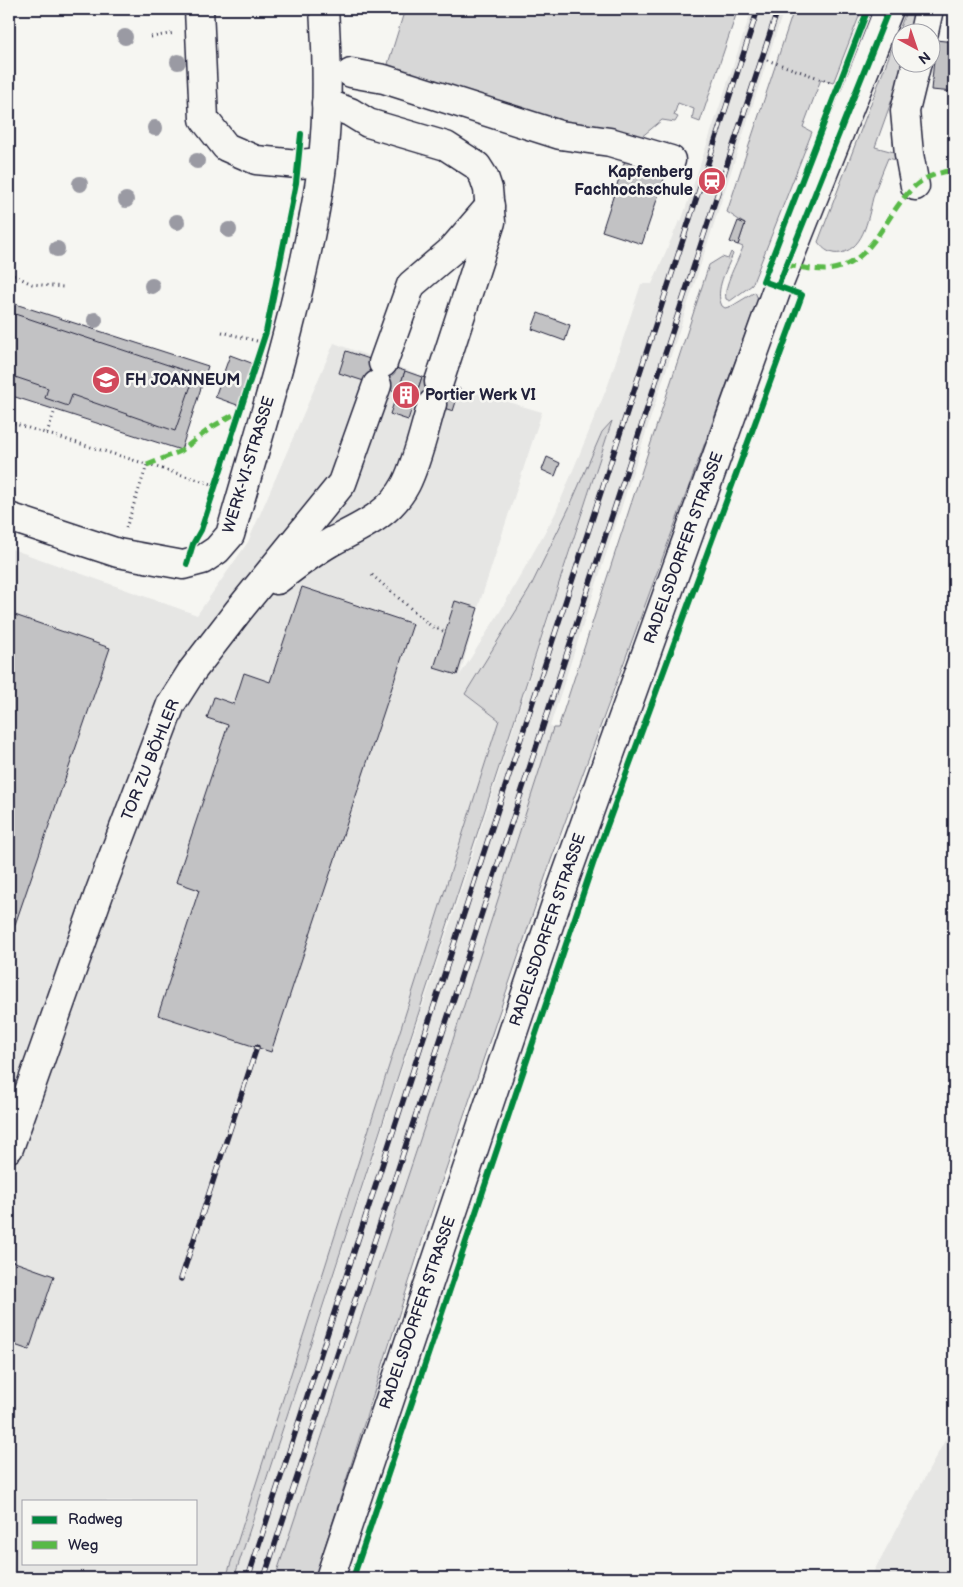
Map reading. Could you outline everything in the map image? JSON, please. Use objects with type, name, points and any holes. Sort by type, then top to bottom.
[{"type":"street","points":[[199,9],[204,120],[226,147],[256,160],[298,164],[322,162]]},
{"type":"street","name":"WERK-VI-STRASSE","points":[[9,517],[118,553],[183,565],[202,560],[217,550],[230,535],[282,355],[317,196],[322,162],[326,103],[327,72],[324,9]]},
{"type":"street","name":"RADELSDORFER STRASSE","points":[[330,1578],[555,907],[778,286],[889,9]]},
{"type":"street","points":[[926,22],[929,9]]},
{"type":"street","points":[[915,72],[906,111],[909,154],[915,186]]},
{"type":"street","points":[[351,73],[384,79],[560,135],[610,142],[671,160]]},
{"type":"street","points":[[239,610],[302,560],[381,515],[406,485],[491,222],[491,205],[484,177],[477,166],[462,155],[446,146],[368,123],[350,112],[326,103]]},
{"type":"street","name":"TOR ZU BÖHLER","points":[[9,1148],[100,891],[171,704],[192,671],[239,610],[342,484],[411,285],[452,250],[491,205]]},
{"type":"path","points":[[151,37],[181,32]]},
{"type":"path","points":[[767,60],[833,83]]},
{"type":"path","points":[[835,94],[842,78]]},
{"type":"path","points":[[9,273],[32,284],[63,287]]},
{"type":"path","points":[[222,332],[263,343]]},
{"type":"path","points":[[47,433],[55,410]]},
{"type":"path","points":[[9,422],[215,485]]},
{"type":"path","points":[[118,553],[147,465]]},
{"type":"path","points":[[372,575],[431,626],[445,632]]},
{"type":"shaded area","points":[[405,9],[738,9],[700,122],[692,119],[694,109],[678,103],[674,115],[678,117],[675,122],[662,120],[640,138],[582,130],[393,68],[388,64]]},
{"type":"shaded area","points":[[752,9],[784,9],[550,726],[553,728],[450,1049],[275,1578],[234,1578],[461,890],[612,422],[602,432],[569,508],[529,590],[466,694],[499,720],[226,1578],[9,1578],[9,548],[197,615],[248,542],[334,343],[439,382],[542,412],[478,608],[460,675],[501,610],[555,514],[608,385],[641,284],[652,284],[679,221],[681,222]]},
{"type":"shaded area","points":[[794,9],[862,9],[833,83],[821,79],[803,127],[812,132],[752,285],[730,301],[726,299],[727,287],[743,247],[738,245],[745,224],[727,212]]},
{"type":"shaded area","points":[[907,9],[921,9],[918,22],[902,22]]},
{"type":"shaded area","points":[[890,54],[890,72],[902,72],[875,147],[901,154],[900,161],[888,158],[874,194],[865,229],[856,244],[849,250],[841,253],[831,253],[825,250],[818,242]]},
{"type":"shaded area","points":[[731,252],[733,254],[720,286],[722,306],[725,308],[732,306],[755,292],[758,299],[551,860],[431,1213],[315,1578],[275,1578],[450,1049],[553,728],[558,728],[709,265],[722,257],[728,259]]},
{"type":"shaded area","points":[[612,421],[234,1578],[226,1578],[499,720],[465,694],[529,590],[569,508],[602,432]]},
{"type":"shaded area","points":[[954,1424],[954,1578],[870,1578]]},
{"type":"building","points":[[940,40],[954,42],[954,92],[931,90],[933,72],[940,72]]},
{"type":"building","points":[[625,160],[666,173],[642,244],[602,231]]},
{"type":"building","points":[[738,221],[745,224],[738,245],[730,242]]},
{"type":"building","name":"FH JOANNEUM","points":[[9,302],[208,366],[181,450],[9,395]]},
{"type":"building","name":"FH JOANNEUM","points":[[9,312],[195,374],[175,431],[72,395],[68,406],[45,398],[48,388],[9,375]]},
{"type":"building","points":[[538,313],[570,325],[565,341],[532,329]]},
{"type":"building","points":[[346,351],[405,371],[398,392],[339,373]]},
{"type":"building","points":[[230,355],[254,364],[240,406],[215,397]]},
{"type":"building","name":"Portier Werk VI","points":[[405,371],[422,377],[408,420],[390,414]]},
{"type":"building","points":[[422,377],[460,389],[453,411],[415,398]]},
{"type":"building","points":[[547,457],[560,463],[555,476],[542,470]]},
{"type":"building","points":[[302,587],[413,624],[271,1052],[158,1015],[199,890],[176,882],[228,725],[207,718],[214,697],[234,704],[244,673],[270,682]]},
{"type":"building","points":[[455,601],[478,608],[457,675],[434,668]]},
{"type":"building","points":[[9,613],[110,648],[9,942]]},
{"type":"building","points":[[9,1260],[54,1276],[29,1350],[9,1343]]},
{"type":"railway","points":[[248,1578],[758,9]]},
{"type":"railway","points":[[264,1578],[778,9]]},
{"type":"railway","points":[[181,1279],[257,1047]]},
{"type":"marked path","points":[[786,265],[825,270],[841,267],[855,260],[877,237],[904,197],[915,186],[934,175],[954,170]]},
{"type":"marked path","points":[[147,465],[181,451],[212,427],[240,411]]},
{"type":"cycle path","points":[[353,1578],[593,864],[802,295],[763,281],[868,9]]},
{"type":"cycle path","points":[[778,286],[889,9]]},
{"type":"cycle path","points":[[187,564],[193,544],[201,530],[266,332],[296,183],[301,134]]},
{"type":"place","name":"Kapfenberg Fachhochschule","points":[[712,181]]},
{"type":"place","name":"FH JOANNEUM","points":[[106,380]]},
{"type":"place","name":"Portier Werk VI","points":[[406,395]]}]
